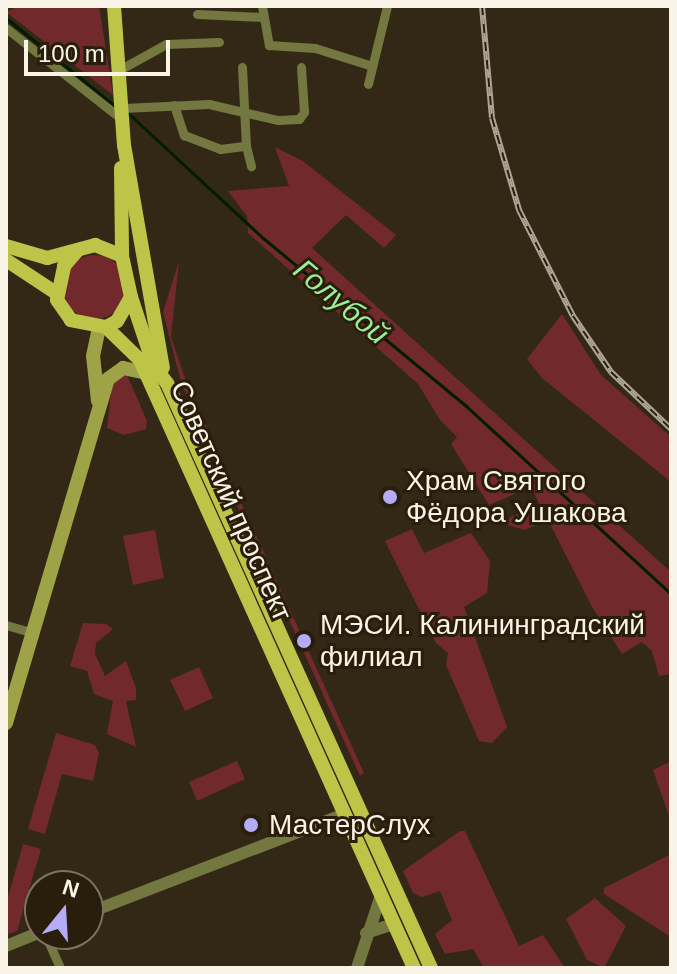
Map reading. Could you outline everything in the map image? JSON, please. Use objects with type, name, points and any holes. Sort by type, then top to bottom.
[{"type":"main road","name":"Советский проспект","points":[[114,6],[124,70],[122,256]]},
{"type":"main road","name":"Советский проспект","points":[[124,145],[167,383]]},
{"type":"main road","points":[[6,246],[47,258],[95,245],[122,256],[131,297],[117,321],[102,328],[71,320],[56,293],[6,260]]},
{"type":"main road","points":[[56,293],[64,266],[78,250]]},
{"type":"main road","name":"Советский проспект","points":[[131,297],[154,366],[167,383],[431,968]]},
{"type":"main road","name":"Советский проспект","points":[[102,328],[132,349],[146,373],[414,968]]},
{"type":"main road","points":[[98,405],[93,356],[102,328]]},
{"type":"main road","points":[[6,723],[108,379],[123,368],[146,373]]},
{"type":"street","points":[[368,84],[387,6]]},
{"type":"street","points":[[197,14],[262,11],[269,45],[315,48],[372,66]]},
{"type":"street","points":[[6,28],[123,111],[174,105],[245,109],[278,120],[299,119],[304,112],[301,67]]},
{"type":"street","points":[[124,70],[166,44],[219,42]]},
{"type":"street","points":[[242,67],[246,146],[251,166]]},
{"type":"street","points":[[174,105],[177,127],[197,143],[220,149],[246,146]]},
{"type":"street","points":[[6,625],[34,633]]},
{"type":"street","points":[[104,907],[344,814]]},
{"type":"street","points":[[357,968],[381,895]]},
{"type":"street","points":[[366,933],[394,924]]},
{"type":"street","points":[[51,950],[60,968]]},
{"type":"shaded area","points":[[19,6],[99,6],[113,95],[6,12]]},
{"type":"shaded area","points":[[275,147],[303,161],[396,235],[384,248],[346,215],[312,248],[671,572],[671,674],[659,676],[652,651],[642,642],[622,654],[591,605],[548,520],[524,530],[498,522],[540,505],[531,487],[489,505],[451,444],[457,437],[440,420],[418,384],[248,233],[247,216],[228,191],[289,186]]},
{"type":"shaded area","points":[[95,255],[113,261],[121,269],[127,287],[121,305],[113,313],[95,319],[77,313],[69,305],[63,287],[69,269],[77,261]]},
{"type":"shaded area","points":[[179,261],[171,337],[186,381],[364,773],[360,776],[181,382],[163,312]]},
{"type":"shaded area","points":[[562,314],[601,375],[671,437],[671,482],[542,378],[527,359]]},
{"type":"shaded area","points":[[127,375],[147,421],[146,429],[124,435],[107,428],[112,382]]},
{"type":"shaded area","points":[[412,529],[424,553],[471,533],[490,561],[487,593],[464,607],[507,727],[492,743],[479,741],[446,665],[448,653],[436,643],[385,541]]},
{"type":"shaded area","points":[[155,530],[164,578],[133,585],[123,536]]},
{"type":"shaded area","points":[[83,623],[106,624],[113,629],[96,643],[95,654],[105,676],[126,661],[136,688],[136,700],[126,701],[136,747],[107,734],[113,701],[94,694],[87,671],[70,666]]},
{"type":"shaded area","points":[[199,667],[213,698],[185,711],[170,680]]},
{"type":"shaded area","points":[[56,733],[95,745],[99,753],[93,781],[62,774],[45,834],[28,829]]},
{"type":"shaded area","points":[[237,761],[245,779],[197,801],[189,782]]},
{"type":"shaded area","points":[[671,761],[671,822],[653,770]]},
{"type":"shaded area","points":[[460,831],[465,831],[519,946],[543,935],[565,968],[484,968],[473,949],[445,954],[435,934],[452,920],[440,891],[422,897],[413,893],[403,871]]},
{"type":"shaded area","points":[[23,844],[41,849],[35,870],[24,870],[24,907],[17,931],[6,935],[6,904]]},
{"type":"shaded area","points":[[671,854],[671,937],[604,894],[604,888]]},
{"type":"shaded area","points":[[595,898],[626,926],[604,968],[587,960],[566,919]]},
{"type":"waterway","name":"Голубой","points":[[6,18],[115,106]]},
{"type":"waterway","name":"Голубой","points":[[129,114],[263,238],[466,406],[671,594]]},
{"type":"railway","points":[[482,6],[492,118],[519,210],[573,316],[611,372],[671,429]]},
{"type":"place","name":"Храм Святого Фёдора Ушакова","points":[[390,497]]},
{"type":"place","name":"МЭСИ. Калининградский филиал","points":[[304,641]]},
{"type":"place","name":"МастерСлух","points":[[251,825]]}]
